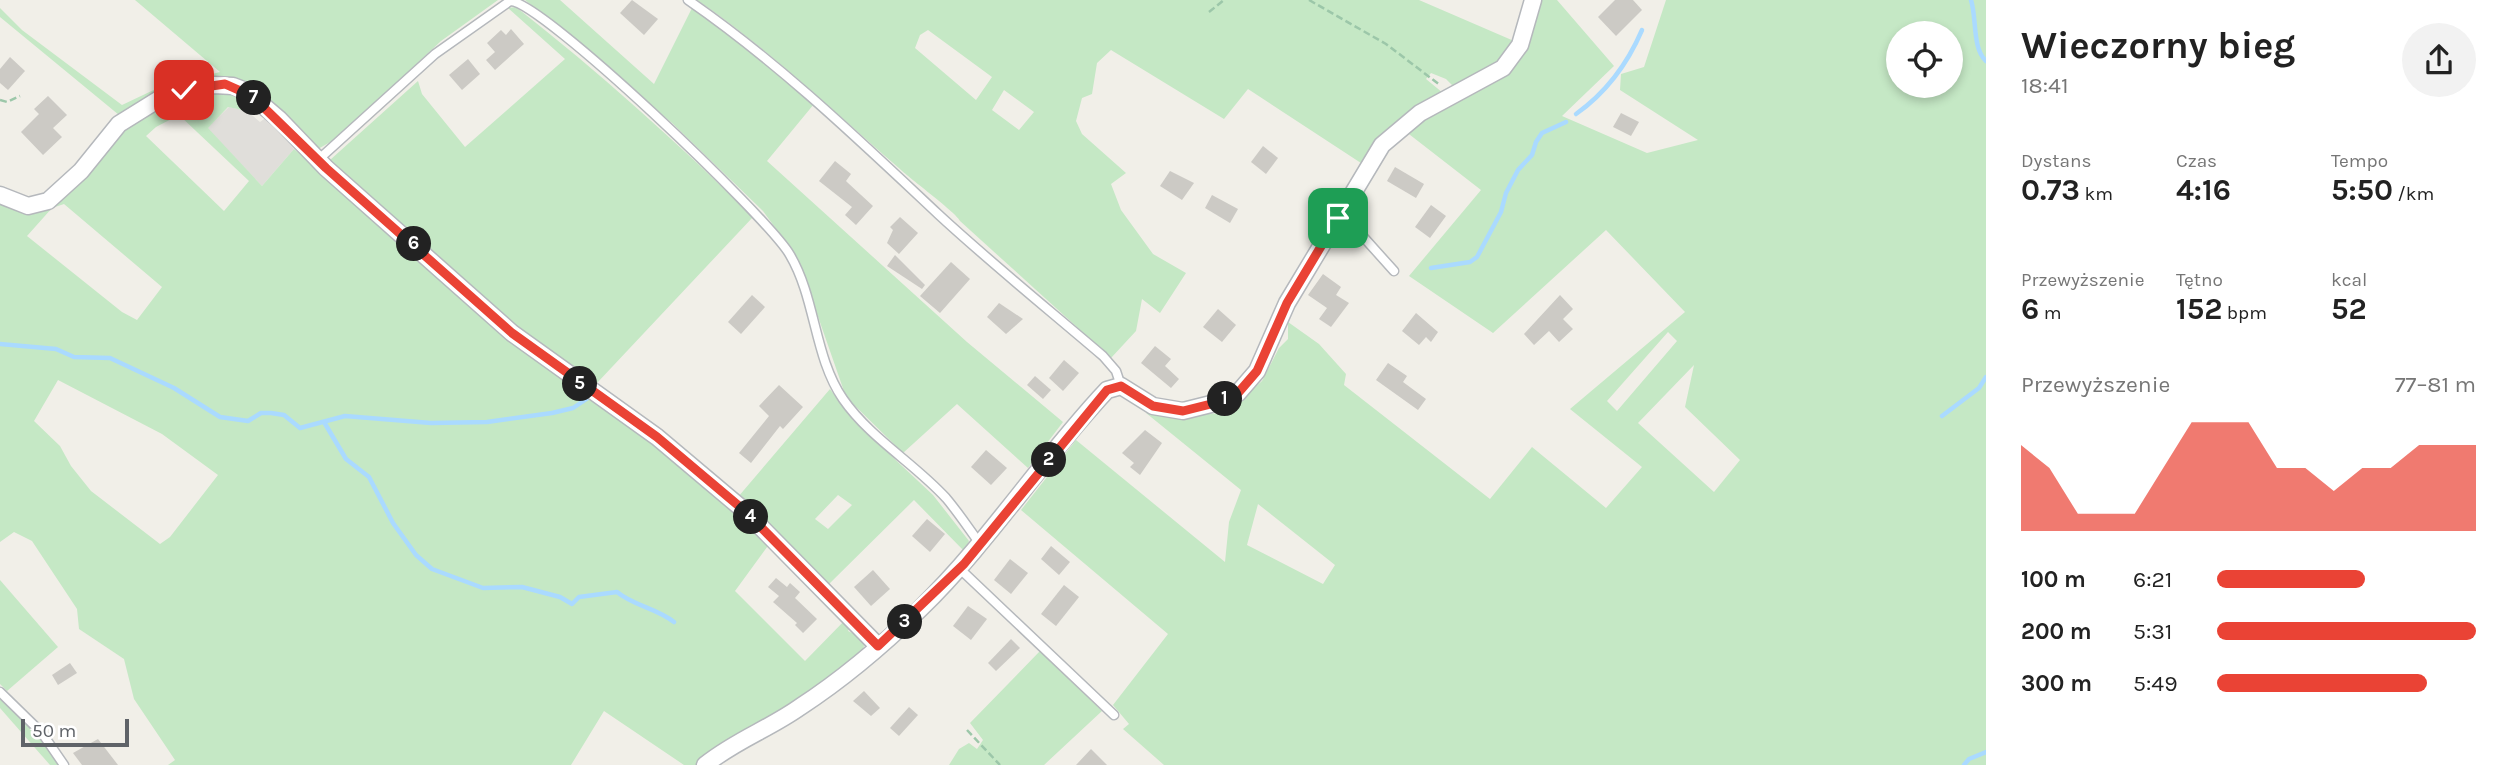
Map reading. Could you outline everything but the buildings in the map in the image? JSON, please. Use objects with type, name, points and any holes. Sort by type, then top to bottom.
[{"type":"street","points":[[705,765],[741,738],[798,709],[878,646],[960,569],[1101,396],[1114,387],[1121,386],[1153,406],[1183,411],[1219,402],[1238,393],[1257,371],[1287,303],[1382,145],[1420,113],[1488,79],[1513,57],[1520,45],[1533,0]]},
{"type":"street","points":[[0,195],[28,206],[44,204],[70,183],[119,124],[134,112],[164,96],[214,85],[233,86],[246,91],[279,119],[318,160],[512,333],[657,437],[737,504],[878,646]]},
{"type":"lane","points":[[318,160],[435,54],[509,0],[524,5],[559,31],[681,139],[782,242],[800,273],[830,372],[841,397],[866,425],[946,499],[981,544]]},
{"type":"lane","points":[[688,0],[766,57],[816,99],[939,215],[1103,356],[1116,371],[1121,386]]},
{"type":"lane","points":[[1338,218],[1358,231],[1394,271]]},
{"type":"lane","points":[[960,569],[1114,715]]},
{"type":"lane","points":[[0,692],[42,733],[64,765]]},
{"type":"path","points":[[1209,12],[1224,0]]},
{"type":"path","points":[[1309,0],[1386,44],[1454,96]]},
{"type":"path","points":[[0,100],[7,102],[20,96]]},
{"type":"path","points":[[967,730],[1000,765]]},
{"type":"shaded area","points":[[229,107],[247,111],[260,122],[267,117],[294,149],[262,186],[207,128]]},
{"type":"green space","points":[[135,0],[498,0],[441,41],[339,137],[318,149],[251,88],[147,98],[119,115],[0,17],[0,8],[22,30],[122,105],[160,87],[220,72]]},
{"type":"green space","points":[[525,0],[560,0],[654,84],[692,8],[738,41],[814,104],[767,161],[967,342],[1063,422],[1028,468],[957,404],[903,453],[846,397],[798,259],[763,211],[672,123]]},
{"type":"green space","points":[[697,0],[1419,0],[1514,41],[1505,59],[1455,88],[1446,79],[1431,73],[1426,79],[1443,93],[1364,165],[1248,89],[1224,119],[1111,50],[1097,63],[1092,94],[1082,98],[1076,121],[1082,134],[1126,173],[1111,184],[1121,210],[1153,254],[1186,273],[1160,313],[1142,299],[1136,331],[1111,358],[951,211],[776,60]],"holes":[[[928,30],[992,77],[976,100],[915,48],[920,35]],[[1004,90],[1034,112],[1019,130],[992,110]]]},
{"type":"green space","points":[[1540,0],[1557,0],[1614,66],[1562,116],[1647,153],[1698,140],[1620,90],[1621,74],[1644,67],[1666,0],[1986,0],[1986,765],[1164,765],[1123,729],[1129,724],[1113,705],[1168,634],[1021,510],[1076,440],[1225,562],[1229,522],[1241,490],[1146,413],[1188,417],[1201,413],[1224,414],[1262,381],[1279,348],[1288,339],[1288,322],[1319,344],[1346,374],[1344,385],[1490,499],[1532,447],[1606,508],[1642,467],[1570,409],[1685,312],[1606,230],[1493,333],[1409,276],[1481,190],[1405,131],[1511,70],[1524,54]],"holes":[[[1668,332],[1677,341],[1617,411],[1607,401]],[[1694,365],[1685,407],[1740,460],[1714,492],[1638,423]],[[1258,504],[1335,565],[1323,584],[1247,545]]]},
{"type":"green space","points":[[516,7],[638,109],[753,217],[597,383],[548,353],[504,317],[330,160],[418,81],[422,94],[465,147],[565,59],[508,8]]},
{"type":"green space","points":[[225,90],[253,101],[247,111],[228,107],[208,128],[262,186],[294,149],[661,448],[770,543],[735,591],[805,661],[848,617],[853,622],[848,631],[862,638],[862,652],[794,703],[710,752],[698,765],[684,765],[604,711],[571,765],[168,765],[175,760],[134,699],[124,659],[79,629],[77,609],[32,541],[14,532],[0,542],[0,202],[24,212],[127,124],[168,101]],"holes":[[[179,115],[249,181],[224,211],[146,136],[156,127]],[[64,204],[162,287],[137,320],[122,312],[27,236],[52,208]],[[58,380],[162,434],[218,475],[170,537],[160,544],[91,491],[71,466],[60,446],[34,421]]]},
{"type":"green space","points":[[830,389],[853,420],[933,495],[969,541],[964,551],[914,500],[828,585],[738,497]],"holes":[[[838,495],[852,505],[828,529],[815,519]]]},
{"type":"green space","points":[[0,580],[58,647],[7,691],[0,684]]},
{"type":"green space","points":[[1040,651],[1102,711],[1044,765],[949,765],[959,749],[969,743],[977,749],[983,740],[970,723]]},
{"type":"green space","points":[[0,697],[37,734],[60,765],[50,765],[0,708]]},
{"type":"waterway","points":[[1971,0],[1977,41],[1986,61]]},
{"type":"waterway","points":[[1576,114],[1597,97],[1615,77],[1642,30]]},
{"type":"waterway","points":[[1431,268],[1470,262],[1477,257],[1501,212],[1506,193],[1518,170],[1532,155],[1536,142],[1542,133],[1566,122]]},
{"type":"waterway","points":[[0,344],[56,349],[74,357],[110,358],[174,388],[220,417],[248,421],[261,413],[271,413],[284,415],[300,428],[345,416],[431,423],[487,422],[552,413],[573,408],[588,398]]},
{"type":"waterway","points":[[1942,416],[1979,388],[1986,377]]},
{"type":"waterway","points":[[324,422],[346,459],[369,477],[393,523],[416,555],[432,569],[483,588],[522,587],[560,597],[572,604],[579,597],[617,592],[674,622]]},
{"type":"waterway","points":[[1964,765],[1969,759],[1986,752]]},
{"type":"route","points":[[184,90],[225,84],[246,91],[279,119],[326,168],[512,333],[657,437],[746,512],[832,596],[878,646],[919,610],[964,564],[1107,390],[1121,386],[1153,406],[1183,411],[1219,402],[1238,393],[1257,371],[1287,303],[1338,218]]}]
